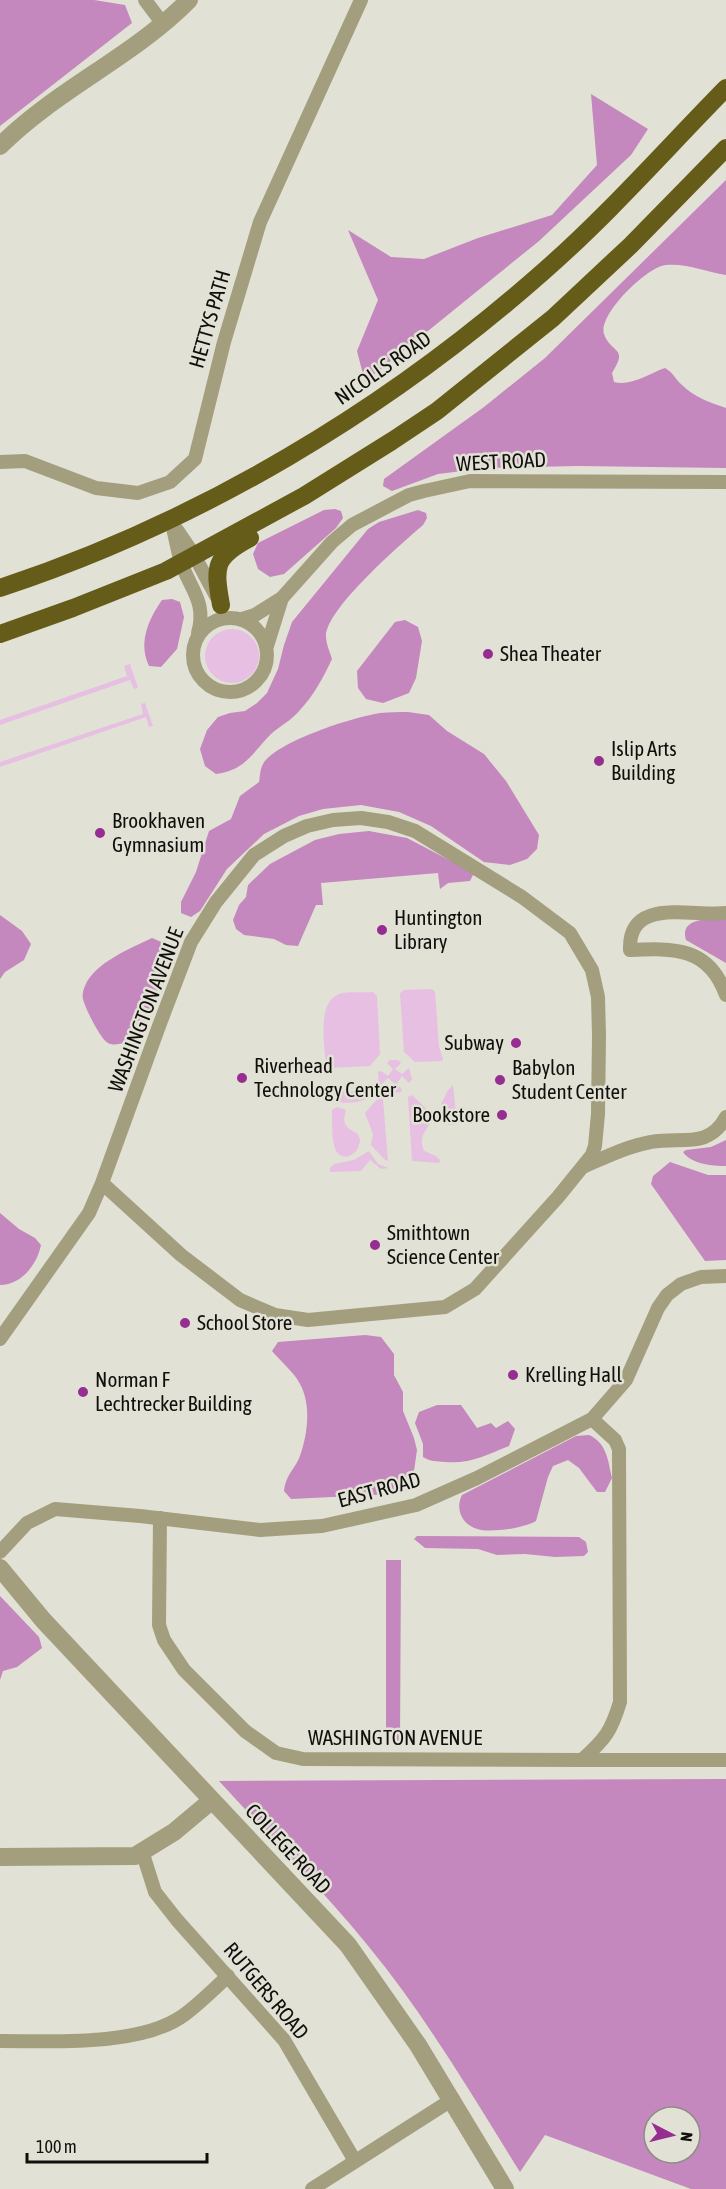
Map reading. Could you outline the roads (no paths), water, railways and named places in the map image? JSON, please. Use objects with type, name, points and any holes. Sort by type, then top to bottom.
[{"type":"highway","points":[[696,119],[726,81]]},
{"type":"highway","name":"NICOLLS ROAD","points":[[0,588],[102,550],[171,521],[314,441],[398,386],[447,351],[547,270],[620,199],[726,88]]},
{"type":"highway","points":[[0,634],[111,594],[166,571],[304,496],[392,441],[465,389],[553,318],[631,245],[726,148]]},
{"type":"highway","points":[[221,605],[217,576],[220,561],[225,554],[328,495],[392,441]]},
{"type":"street","points":[[145,0],[163,24]]},
{"type":"street","points":[[0,146],[12,133],[53,102],[163,24],[189,0]]},
{"type":"street","name":"HETTYS PATH","points":[[0,462],[25,461],[96,488],[138,493],[170,482],[195,459],[224,342],[260,222],[361,0]]},
{"type":"street","name":"WEST ROAD","points":[[240,618],[255,615],[282,598],[332,542],[352,525],[409,495],[470,481],[726,482]]},
{"type":"street","points":[[171,521],[188,559],[201,609],[202,619],[193,657],[195,668],[209,686],[219,691],[242,691],[260,678],[266,668],[267,646],[257,627],[221,605],[188,559]]},
{"type":"street","name":"WEST ROAD","points":[[267,646],[282,598]]},
{"type":"street","points":[[198,636],[211,622],[219,618],[240,618]]},
{"type":"street","name":"WASHINGTON AVENUE","points":[[0,1339],[89,1213],[191,942],[216,903],[254,855],[284,836],[307,826],[333,820],[361,818],[388,822],[415,831],[522,897],[570,933],[592,970],[598,997],[598,1114],[595,1146],[583,1167],[543,1215],[475,1289],[445,1308],[308,1320],[275,1315],[240,1300],[182,1255],[102,1183]]},
{"type":"street","points":[[726,913],[671,912],[647,916],[640,920],[630,939],[630,950],[669,950],[690,954],[704,961],[716,973],[726,995]]},
{"type":"street","name":"WASHINGTON AVENUE","points":[[583,1167],[612,1154],[652,1142],[694,1141],[711,1134],[726,1117]]},
{"type":"street","name":"EAST ROAD","points":[[0,1552],[27,1523],[55,1509],[260,1530],[322,1526],[416,1505],[477,1478],[592,1419],[626,1380],[658,1308],[667,1295],[681,1284],[701,1277],[726,1276]]},
{"type":"street","points":[[582,1760],[602,1742],[613,1726],[621,1702],[620,1449],[615,1440],[592,1419]]},
{"type":"street","name":"WASHINGTON AVENUE","points":[[160,1518],[159,1625],[164,1640],[184,1670],[245,1731],[276,1754],[303,1760],[726,1760]]},
{"type":"street","name":"COLLEGE ROAD","points":[[0,1568],[43,1620],[348,1945],[453,2099],[505,2189]]},
{"type":"street","points":[[0,1857],[134,1856],[174,1832],[211,1801]]},
{"type":"street","name":"RUTGERS ROAD","points":[[142,1851],[155,1892],[177,1920],[284,2040],[355,2161]]},
{"type":"street","points":[[0,2041],[101,2041],[156,2028],[183,2016],[228,1976]]},
{"type":"street","points":[[312,2189],[453,2099]]},
{"type":"place","name":"Shea Theater","points":[[488,654]]},
{"type":"place","name":"Islip Arts Building","points":[[599,761]]},
{"type":"place","name":"Brookhaven Gymnasium","points":[[100,833]]},
{"type":"place","name":"Huntington Library","points":[[382,930]]},
{"type":"place","name":"Subway","points":[[516,1043]]},
{"type":"place","name":"Riverhead Technology Center","points":[[242,1078]]},
{"type":"place","name":"Babylon Student Center","points":[[500,1080]]},
{"type":"place","name":"Bookstore","points":[[502,1115]]},
{"type":"place","name":"Smithtown Science Center","points":[[375,1245]]},
{"type":"place","name":"School Store","points":[[185,1323]]},
{"type":"place","name":"Krelling Hall","points":[[513,1375]]},
{"type":"place","name":"Norman F Lechtrecker Building","points":[[83,1392]]}]
